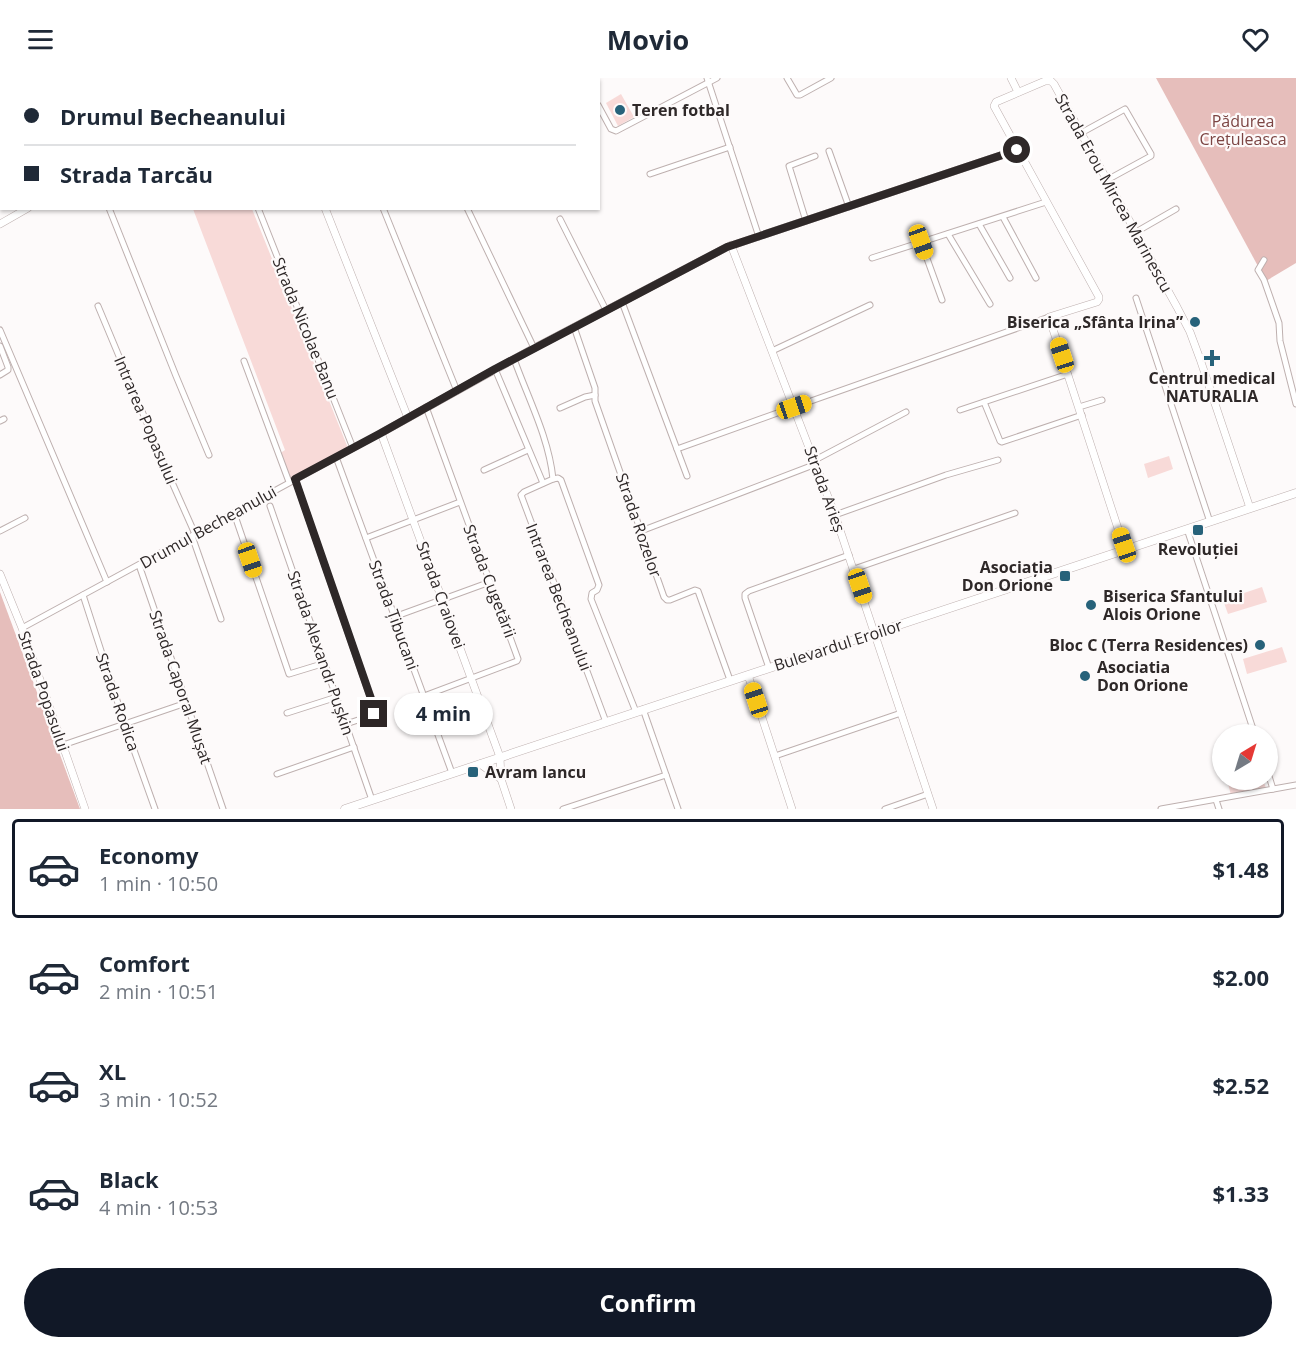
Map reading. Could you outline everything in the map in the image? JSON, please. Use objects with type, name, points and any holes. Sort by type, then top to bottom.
[{"type":"main road","name":"Bulevardul Eroilor","points":[[345,809],[1296,493]]},
{"type":"street","points":[[600,109],[611,129],[618,130],[707,80],[717,78]]},
{"type":"street","points":[[787,78],[797,95],[831,78]]},
{"type":"street","points":[[1011,78],[1018,92]]},
{"type":"street","points":[[677,449],[1096,302],[1099,299],[994,106],[996,102],[1053,79]]},
{"type":"street","name":"Strada Erou Mircea Marinescu","points":[[1053,79],[1195,344],[1250,508]]},
{"type":"street","points":[[707,80],[759,237]]},
{"type":"street","points":[[1081,133],[1125,109],[1151,154],[1107,180]]},
{"type":"street","points":[[650,174],[730,147]]},
{"type":"street","name":"Drumul Becheanului","points":[[22,628],[495,369],[731,246],[1017,150]]},
{"type":"street","points":[[829,151],[849,207]]},
{"type":"street","points":[[806,221],[789,166],[815,156]]},
{"type":"street","points":[[872,258],[1046,202]]},
{"type":"street","points":[[1136,232],[1176,208]]},
{"type":"street","points":[[0,224],[24,210]]},
{"type":"street","points":[[110,210],[209,455]]},
{"type":"street","name":"Strada Nicolae Banu","points":[[259,210],[353,448]]},
{"type":"street","points":[[326,210],[408,418]]},
{"type":"street","points":[[384,210],[457,390]]},
{"type":"street","points":[[468,210],[534,348]]},
{"type":"street","points":[[1003,217],[1036,278]]},
{"type":"street","points":[[560,219],[606,310]]},
{"type":"street","points":[[979,224],[1010,278]]},
{"type":"street","points":[[948,234],[990,304]]},
{"type":"street","points":[[921,242],[942,300]]},
{"type":"street","name":"Strada Arieș","points":[[731,246],[835,515],[933,809]]},
{"type":"street","points":[[1264,260],[1258,270],[1264,280],[1279,323],[1280,341],[1296,404]]},
{"type":"street","points":[[1136,298],[1209,522]]},
{"type":"street","points":[[622,302],[687,476]]},
{"type":"street","points":[[772,351],[870,305]]},
{"type":"street","name":"Intrarea Popasului","points":[[98,306],[193,535],[221,619]]},
{"type":"street","points":[[1049,317],[1125,549]]},
{"type":"street","name":"Strada Rozelor","points":[[574,327],[595,388],[595,400],[664,597],[670,600],[695,590],[698,591],[730,681]]},
{"type":"street","points":[[0,330],[106,582]]},
{"type":"street","points":[[0,346],[8,367],[8,370],[0,375]]},
{"type":"street","points":[[514,359],[545,444],[553,479],[561,480],[599,585],[592,593],[591,599],[640,711],[678,809]]},
{"type":"street","points":[[244,361],[292,481],[375,710],[373,715],[346,724]]},
{"type":"street","points":[[495,369],[543,483]]},
{"type":"street","points":[[960,410],[1068,374]]},
{"type":"street","points":[[560,408],[595,395]]},
{"type":"street","points":[[984,402],[1002,442],[1102,400]]},
{"type":"street","name":"Strada Cugetării","points":[[424,696],[518,659],[426,408]]},
{"type":"street","points":[[641,531],[815,462],[906,412]]},
{"type":"street","name":"Strada Craiovei","points":[[381,433],[500,757],[501,779],[511,809]]},
{"type":"street","points":[[484,470],[528,450]]},
{"type":"street","name":"Strada Țibucani","points":[[336,457],[452,773]]},
{"type":"street","points":[[835,515],[946,475],[998,460]]},
{"type":"street","name":"Intrarea Becheanului","points":[[553,479],[521,495],[606,722]]},
{"type":"street","points":[[366,538],[460,502]]},
{"type":"street","name":"Strada Alexandr Pușkin","points":[[270,506],[372,800]]},
{"type":"street","points":[[234,513],[289,674],[325,663]]},
{"type":"street","points":[[854,569],[1015,513]]},
{"type":"street","points":[[0,531],[24,518]]},
{"type":"street","points":[[1187,529],[1251,724]]},
{"type":"street","points":[[769,668],[745,594],[849,555]]},
{"type":"street","name":"Strada Caporal Mușat","points":[[139,565],[223,809]]},
{"type":"street","name":"Strada Popasului","points":[[0,574],[22,628],[85,809]]},
{"type":"street","points":[[394,617],[490,582]]},
{"type":"street","name":"Strada Rodica","points":[[83,595],[155,809]]},
{"type":"street","points":[[748,675],[792,809]]},
{"type":"street","points":[[287,713],[337,697]]},
{"type":"street","points":[[63,745],[186,703]]},
{"type":"street","points":[[775,756],[901,713]]},
{"type":"street","points":[[277,774],[354,747]]},
{"type":"street","points":[[480,764],[501,779]]},
{"type":"street","points":[[563,809],[666,775]]},
{"type":"street","points":[[1278,788],[1296,785]]},
{"type":"street","points":[[1161,809],[1268,790]]},
{"type":"street","points":[[885,809],[928,794]]},
{"type":"street","points":[[1216,800],[1219,809]]},
{"type":"shaded area","name":"Teren fotbal","points":[[621,94],[634,117],[618,126],[606,103]]},
{"type":"shaded area","points":[[193,210],[252,210],[348,448],[289,481],[279,454],[285,450]]},
{"type":"shaded area","points":[[1169,456],[1173,469],[1148,478],[1144,464]]},
{"type":"shaded area","points":[[1262,587],[1267,602],[1228,614],[1223,600]]},
{"type":"shaded area","points":[[1282,647],[1287,662],[1247,674],[1243,659]]},
{"type":"shaded area","points":[[1230,790],[1256,790],[1231,795]]},
{"type":"green space","name":"Pădurea Crețuleasca","points":[[1156,78],[1296,78],[1296,263],[1266,281]]},
{"type":"green space","points":[[0,592],[80,809],[0,809]]},
{"type":"place","name":"Teren fotbal","points":[[620,110]]},
{"type":"place","name":"Biserica „Sfânta Irina”","points":[[1195,322]]},
{"type":"place","name":"Centrul medical NATURALIA","points":[[1212,358]]},
{"type":"place","name":"Revoluției","points":[[1198,530]]},
{"type":"place","name":"Asociația Don Orione","points":[[1065,576]]},
{"type":"place","name":"Biserica Sfantului Alois Orione","points":[[1091,605]]},
{"type":"place","name":"Bloc C (Terra Residences)","points":[[1260,645]]},
{"type":"place","name":"Asociatia Don Orione","points":[[1085,676]]},
{"type":"place","name":"Avram Iancu","points":[[473,772]]},
{"type":"route","points":[[374,714],[375,710],[295,479],[495,369],[727,247],[1017,150]]}]
